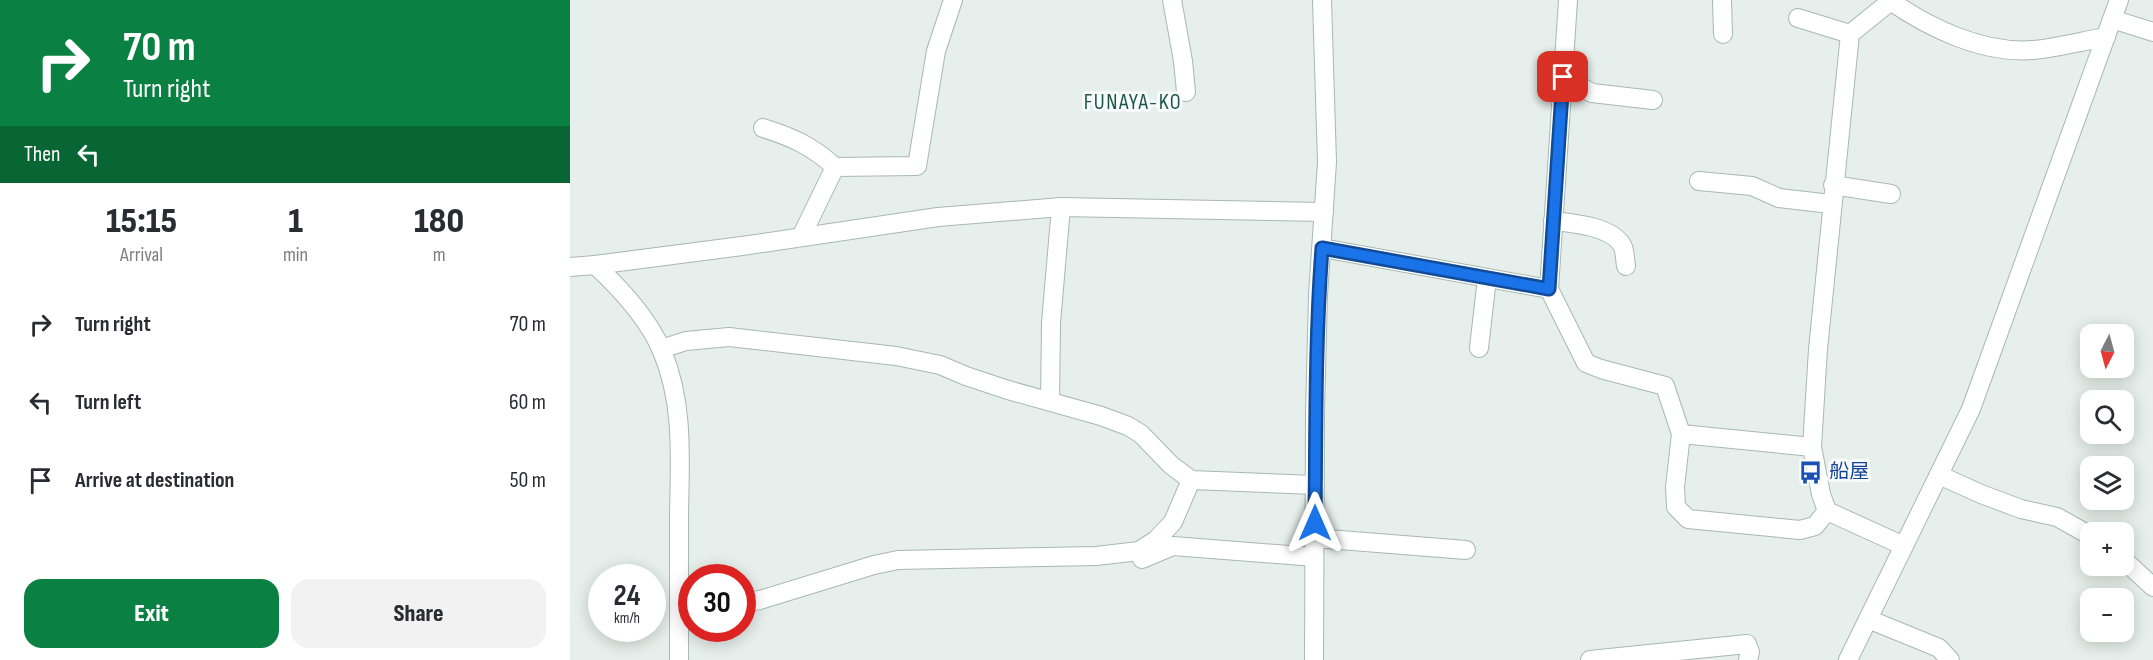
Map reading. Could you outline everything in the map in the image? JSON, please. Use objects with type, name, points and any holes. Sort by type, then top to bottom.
[{"type":"street","points":[[763,128],[791,137],[817,151],[835,167],[917,166],[936,51],[953,0]]},
{"type":"street","points":[[1172,0],[1186,92]]},
{"type":"street","points":[[1314,660],[1317,342],[1327,162],[1322,0]]},
{"type":"street","points":[[1568,0],[1549,289],[1586,363],[1665,386],[1681,434],[1675,487],[1676,507],[1688,519],[1800,530],[1815,526],[1827,511]]},
{"type":"street","points":[[1722,0],[1723,34]]},
{"type":"street","points":[[1848,660],[1971,409],[2119,0]]},
{"type":"street","points":[[1904,546],[1827,511],[1821,494],[1812,447],[1818,349],[1833,185],[1850,34],[1890,1],[1906,12],[1944,31],[1982,45],[2009,50],[2033,50],[2106,37]]},
{"type":"street","points":[[1798,18],[1850,34]]},
{"type":"street","points":[[2112,19],[2153,32]]},
{"type":"street","points":[[1563,77],[1592,93],[1653,100]]},
{"type":"street","points":[[801,237],[835,167]]},
{"type":"street","points":[[1699,181],[1752,186],[1779,198],[1832,204]]},
{"type":"street","points":[[1833,185],[1891,194]]},
{"type":"street","points":[[570,267],[938,217],[1061,207],[1324,212]]},
{"type":"street","points":[[1050,402],[1051,323],[1061,207]]},
{"type":"street","points":[[1553,221],[1588,225],[1611,235],[1623,246],[1626,266]]},
{"type":"street","points":[[1322,248],[1549,289]]},
{"type":"street","points":[[596,265],[644,320],[661,349],[675,392],[679,417],[684,564]]},
{"type":"street","points":[[1479,348],[1487,278]]},
{"type":"street","points":[[661,349],[686,341],[729,337],[897,356],[940,365],[966,376],[1128,426],[1141,434],[1171,465],[1191,480],[1315,485]]},
{"type":"street","points":[[1681,434],[1812,447]]},
{"type":"street","points":[[1939,475],[2011,505],[2057,517],[2080,530]]},
{"type":"street","points":[[756,601],[874,565],[898,560],[1139,552],[1156,540],[1173,522],[1191,480]]},
{"type":"street","points":[[1315,538],[1466,550]]},
{"type":"street","points":[[1119,554],[1143,559],[1173,546],[1314,557]]},
{"type":"street","points":[[2134,567],[2150,579]]},
{"type":"street","points":[[1868,619],[1939,648],[1950,660]]},
{"type":"street","points":[[679,660],[681,642]]},
{"type":"street","points":[[1590,660],[1747,644],[1750,652],[1748,660]]},
{"type":"place","name":"船屋","points":[[1811,472]]},
{"type":"district","name":"FUNAYA-KO","points":[[1133,102]]},
{"type":"route","points":[[1315,523],[1315,412],[1318,295],[1322,248],[1549,289],[1563,77]]}]
